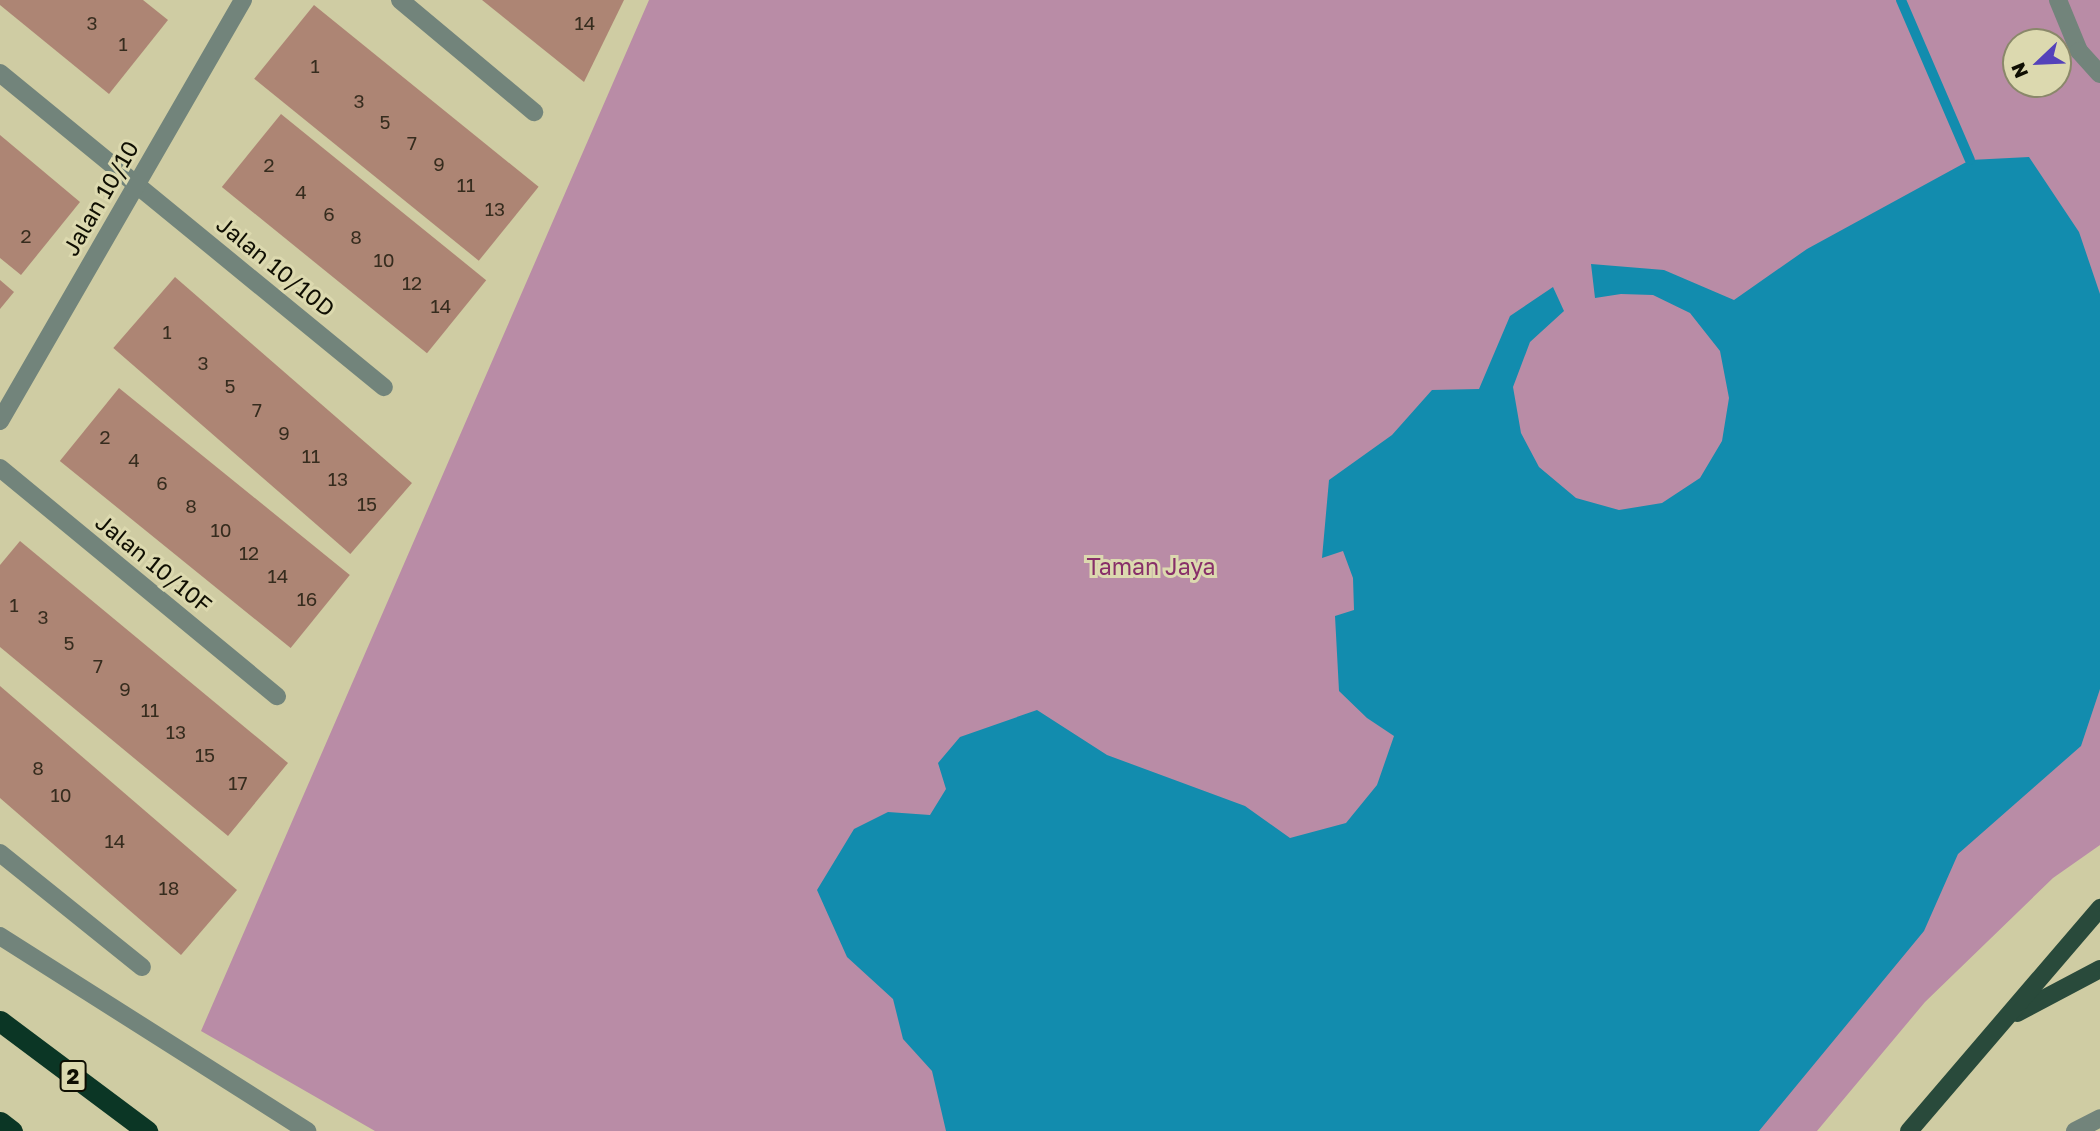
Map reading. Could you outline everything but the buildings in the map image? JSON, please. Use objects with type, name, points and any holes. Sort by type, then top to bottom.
[{"type":"highway","name":"2","points":[[0,1021],[147,1131]]},
{"type":"highway","points":[[0,1122],[12,1131]]},
{"type":"main road","points":[[1909,1131],[2100,908]]},
{"type":"main road","points":[[2007,1018],[2100,969]]},
{"type":"street","name":"Jalan 10/10","points":[[0,421],[243,0]]},
{"type":"street","points":[[400,0],[534,112]]},
{"type":"street","points":[[2058,0],[2079,51],[2100,74]]},
{"type":"street","name":"Jalan 10/10D","points":[[0,73],[384,387]]},
{"type":"street","name":"Jalan 10/10F","points":[[0,468],[277,696]]},
{"type":"street","points":[[0,853],[142,967]]},
{"type":"street","points":[[0,936],[307,1131]]},
{"type":"street","points":[[2075,1131],[2100,1118]]},
{"type":"green space","name":"Taman Jaya","points":[[649,0],[2100,0],[2100,845],[2053,878],[1925,1002],[1817,1131],[375,1131],[201,1031]]},
{"type":"water","points":[[2029,157],[2079,232],[2100,294],[2100,689],[2081,746],[1958,854],[1924,931],[1759,1131],[946,1131],[932,1071],[903,1039],[893,999],[847,957],[817,890],[854,829],[888,812],[930,815],[946,789],[938,763],[960,737],[1037,710],[1107,755],[1245,806],[1290,838],[1346,823],[1377,785],[1394,736],[1367,718],[1339,691],[1335,616],[1354,610],[1353,578],[1343,551],[1322,558],[1329,480],[1392,435],[1432,390],[1479,389],[1510,316],[1553,287],[1564,311],[1530,342],[1513,387],[1521,433],[1539,467],[1576,498],[1619,510],[1662,503],[1700,478],[1722,441],[1729,398],[1720,351],[1690,313],[1653,295],[1621,294],[1595,298],[1591,264],[1664,270],[1734,300],[1807,249],[1970,160]]},
{"type":"waterway","points":[[1901,0],[1970,160]]}]
